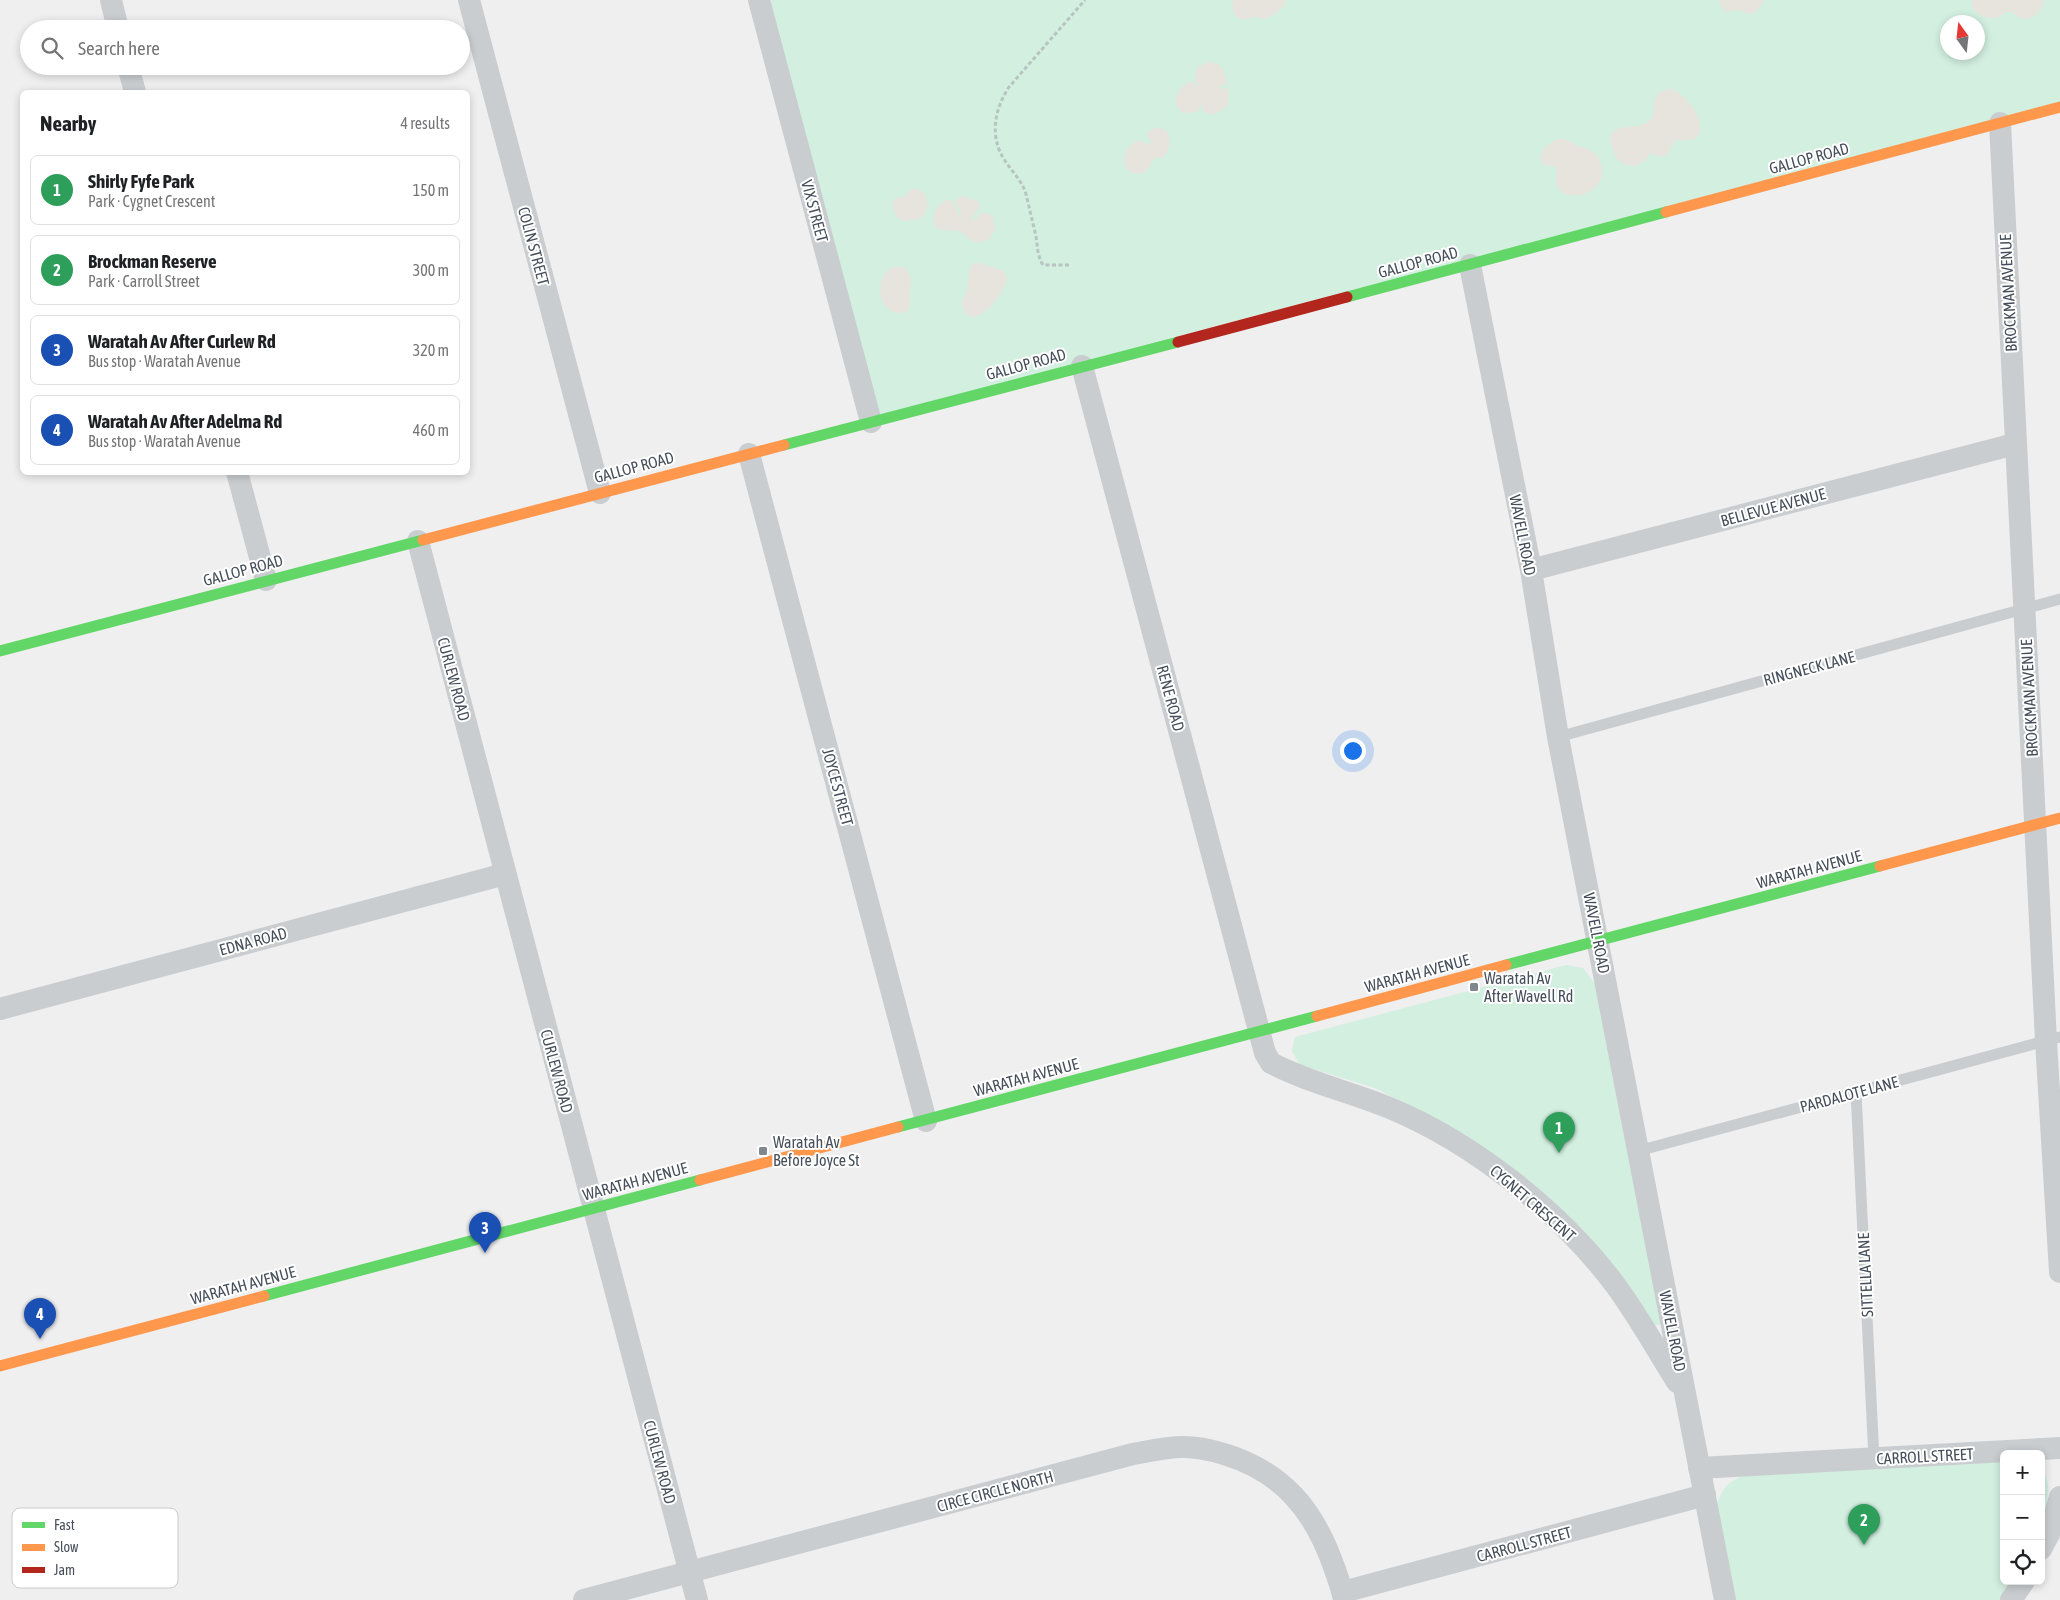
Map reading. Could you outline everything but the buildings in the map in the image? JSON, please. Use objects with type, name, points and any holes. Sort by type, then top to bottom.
[{"type":"street","points":[[111,0],[116,20]]},
{"type":"street","name":"COLIN STREET","points":[[468,0],[600,493]]},
{"type":"street","name":"VIX STREET","points":[[759,0],[871,422]]},
{"type":"street","points":[[130,75],[134,90]]},
{"type":"street","name":"GALLOP ROAD","points":[[0,651],[1470,265],[2060,107]]},
{"type":"street","name":"BROCKMAN AVENUE","points":[[2000,124],[2036,824],[2053,1039],[2060,1272]]},
{"type":"street","name":"WAVELL ROAD","points":[[1470,265],[1531,570],[1558,736],[1725,1600]]},
{"type":"street","name":"RENE ROAD","points":[[1082,366],[1259,1030]]},
{"type":"street","name":"BELLEVUE AVENUE","points":[[1531,570],[2015,444]]},
{"type":"street","name":"JOYCE STREET","points":[[749,454],[926,1120]]},
{"type":"street","points":[[238,475],[266,580]]},
{"type":"street","name":"CURLEW ROAD","points":[[418,541],[697,1600]]},
{"type":"street","name":"WARATAH AVENUE","points":[[0,1366],[2060,818]]},
{"type":"street","name":"EDNA ROAD","points":[[0,1009],[505,874]]},
{"type":"street","name":"CYGNET CRESCENT","points":[[1259,1030],[1265,1053],[1271,1063],[1392,1109],[1441,1132],[1512,1180],[1574,1238],[1615,1286],[1685,1394]]},
{"type":"street","name":"CIRCE CIRCLE NORTH","points":[[584,1600],[1133,1454],[1158,1449],[1184,1447],[1213,1451],[1239,1459],[1263,1470],[1289,1491],[1313,1519],[1326,1544],[1343,1596]]},
{"type":"street","name":"CARROLL STREET","points":[[1699,1468],[2060,1448]]},
{"type":"street","name":"CARROLL STREET","points":[[1343,1596],[1705,1496]]},
{"type":"street","points":[[2045,1542],[2060,1497]]},
{"type":"street","points":[[2011,1600],[2021,1585]]},
{"type":"lane","name":"RINGNECK LANE","points":[[1558,736],[2060,599]]},
{"type":"lane","name":"PARDALOTE LANE","points":[[1638,1151],[2053,1039]]},
{"type":"lane","name":"SITTELLA LANE","points":[[1856,1092],[1874,1459]]},
{"type":"path","points":[[1069,265],[1043,264],[1038,257],[1036,234],[1025,192],[1021,182],[999,149],[995,130],[1000,100],[1009,87],[1085,0]]},
{"type":"green space","points":[[768,0],[2060,0],[2060,103],[875,416]]},
{"type":"green space","points":[[1566,965],[1583,968],[1596,985],[1662,1324],[1655,1326],[1454,1129],[1375,1088],[1300,1065],[1292,1051],[1295,1037]]},
{"type":"green space","points":[[2000,1462],[2000,1585],[2010,1585],[1999,1600],[1734,1600],[1716,1508],[1721,1494],[1732,1481],[1751,1474]]},
{"type":"green space","points":[[2045,1475],[2048,1488],[2045,1509]]},
{"type":"sand","points":[[1233,0],[1286,0],[1281,9],[1267,18],[1255,17],[1255,6],[1254,17],[1244,19],[1234,14]]},
{"type":"sand","points":[[1719,0],[1764,1],[1756,12],[1748,14],[1739,10],[1726,12]]},
{"type":"sand","points":[[1972,0],[2044,0],[2036,15],[2024,19],[2010,11],[1995,18],[1985,17],[1985,15],[1980,15],[1976,12],[1972,5]]},
{"type":"sand","points":[[1209,62],[1217,63],[1224,71],[1227,84],[1218,87],[1220,89],[1228,88],[1228,104],[1220,112],[1213,114],[1203,111],[1203,102],[1200,109],[1196,112],[1182,113],[1176,105],[1181,88],[1190,81],[1203,89],[1194,81],[1197,67]]},
{"type":"sand","points":[[1670,89],[1682,95],[1698,116],[1701,130],[1698,136],[1690,140],[1675,140],[1665,156],[1650,153],[1645,161],[1635,166],[1621,162],[1617,159],[1612,148],[1611,137],[1613,132],[1624,127],[1644,124],[1649,121],[1654,112],[1655,98],[1662,91]]},
{"type":"sand","points":[[1154,128],[1161,128],[1168,133],[1170,143],[1167,152],[1162,158],[1155,158],[1144,172],[1131,173],[1124,161],[1126,151],[1137,141],[1153,144],[1146,134]]},
{"type":"sand","points":[[1558,139],[1567,140],[1589,150],[1598,158],[1602,174],[1599,182],[1593,189],[1586,193],[1569,195],[1562,192],[1557,186],[1556,167],[1543,164],[1540,159],[1546,147]]},
{"type":"sand","points":[[911,189],[922,191],[925,195],[927,200],[926,210],[920,219],[902,221],[895,215],[892,202],[904,196]]},
{"type":"sand","points":[[960,196],[979,202],[979,209],[972,216],[973,220],[976,220],[979,214],[985,213],[993,216],[995,230],[989,240],[975,243],[960,231],[941,230],[935,227],[935,211],[946,200],[953,201],[958,215],[961,215],[956,201]]},
{"type":"sand","points":[[973,263],[1002,270],[1007,277],[999,296],[989,308],[978,316],[972,317],[965,314],[962,302],[968,288],[969,270]]},
{"type":"sand","points":[[897,266],[906,268],[911,278],[909,308],[907,312],[897,313],[889,309],[881,295],[880,286],[883,277],[888,270]]},
{"type":"traffic: fast","points":[[1347,297],[1666,212]]},
{"type":"traffic: fast","points":[[784,445],[1178,342]]},
{"type":"traffic: fast","points":[[0,651],[423,540]]},
{"type":"traffic: fast","points":[[1506,965],[1880,866]]},
{"type":"traffic: fast","points":[[898,1127],[1317,1016]]},
{"type":"traffic: fast","points":[[264,1296],[700,1180]]},
{"type":"traffic: slow","points":[[1666,212],[2060,107]]},
{"type":"traffic: slow","points":[[423,540],[784,445]]},
{"type":"traffic: slow","points":[[1880,866],[2060,818]]},
{"type":"traffic: slow","points":[[1317,1016],[1506,965]]},
{"type":"traffic: slow","points":[[700,1180],[898,1127]]},
{"type":"traffic: slow","points":[[0,1366],[264,1296]]},
{"type":"traffic: jam","points":[[1178,342],[1347,297]]},
{"type":"place","name":"Waratah Av After Wavell Rd","points":[[1474,987]]},
{"type":"place","name":"Waratah Av Before Joyce St","points":[[763,1151]]},
{"type":"place","name":"Shirly Fyfe Park","points":[[1559,1153]]},
{"type":"place","name":"Waratah Av After Curlew Rd","points":[[485,1253]]},
{"type":"place","name":"Waratah Av After Adelma Rd","points":[[40,1339]]},
{"type":"place","name":"Brockman Reserve","points":[[1864,1545]]}]
